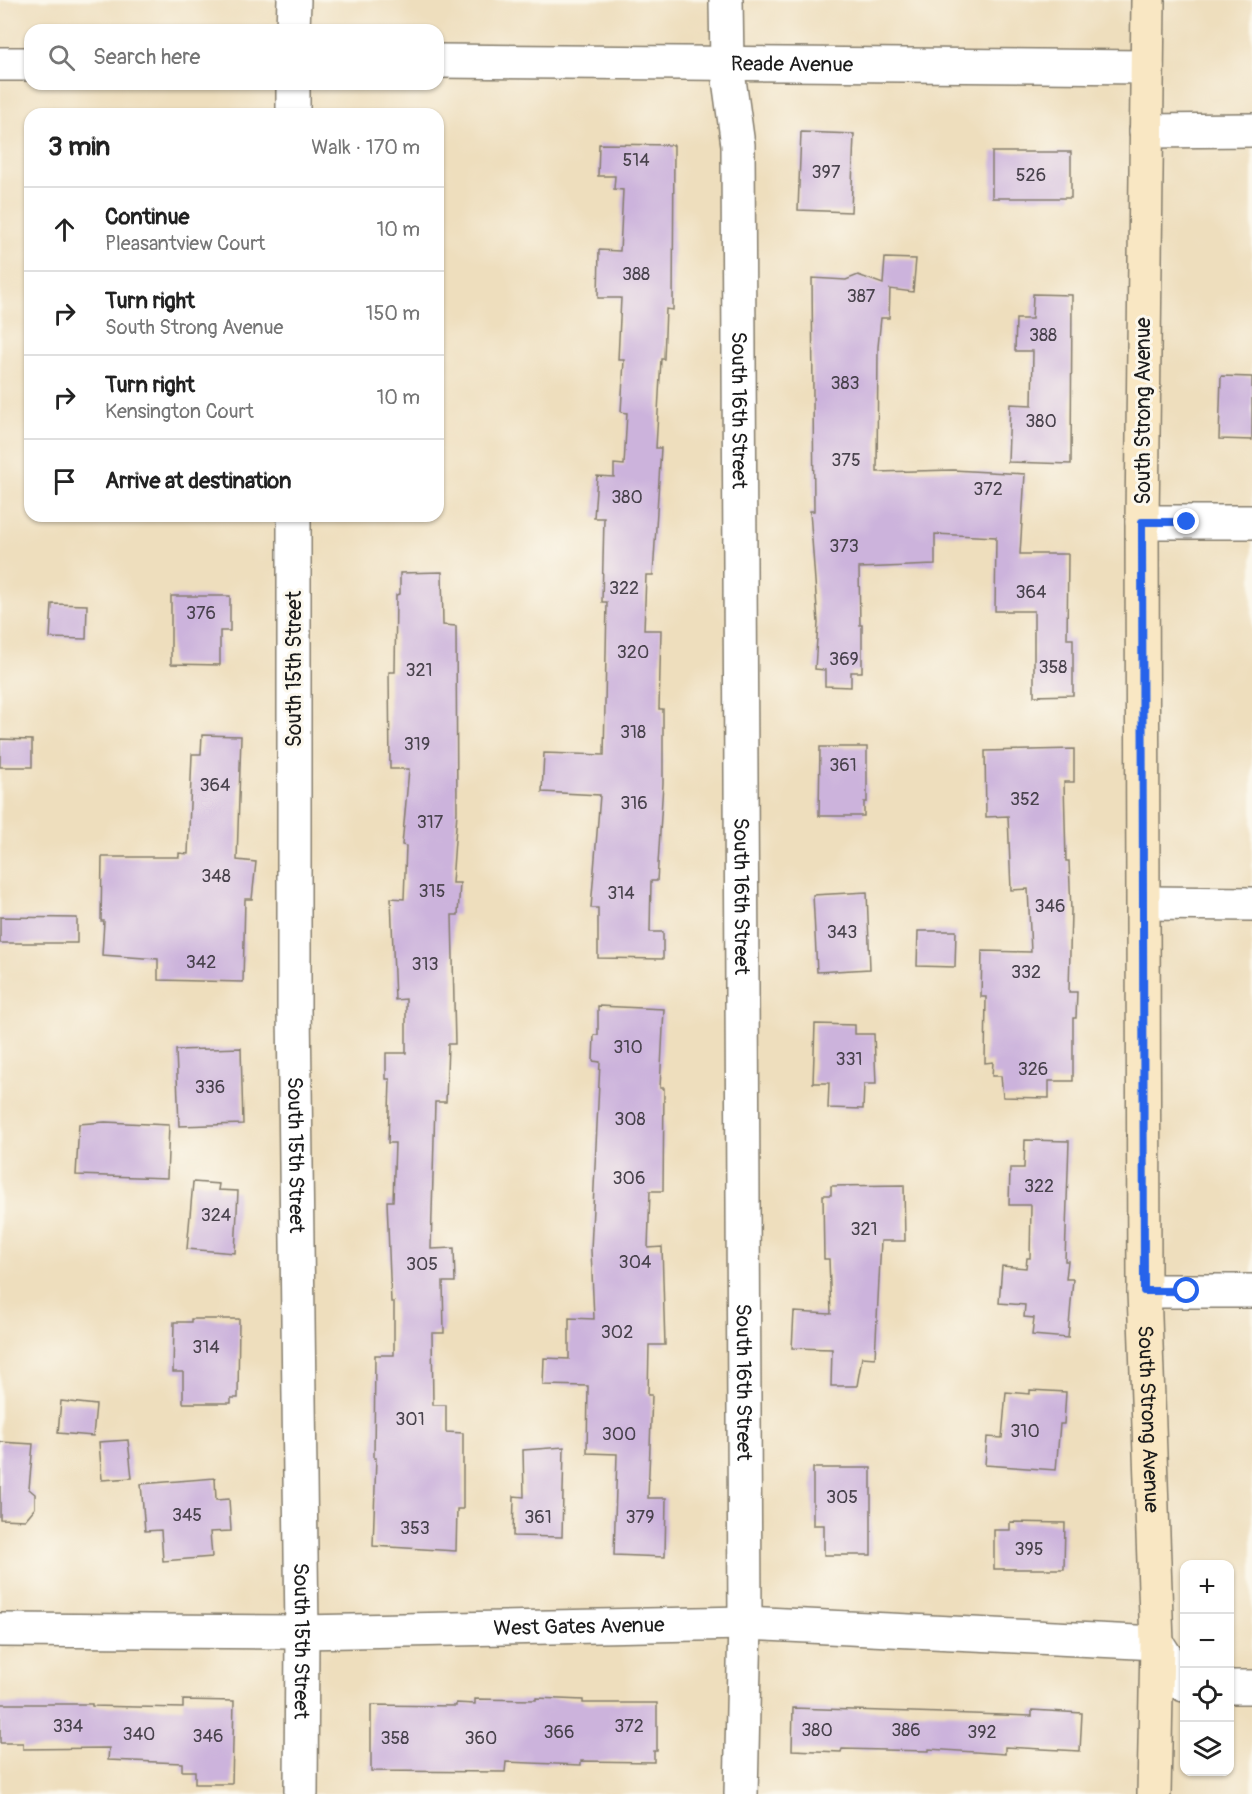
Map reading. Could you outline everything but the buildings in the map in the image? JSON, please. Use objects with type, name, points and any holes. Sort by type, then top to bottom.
[{"type":"street","points":[[294,0],[294,24]]},
{"type":"street","name":"South 16th Street","points":[[726,0],[727,65],[738,156],[745,1623],[741,1794]]},
{"type":"street","name":"South Strong Avenue","points":[[1148,0],[1142,522],[1144,1291],[1157,1643],[1154,1794]]},
{"type":"street","name":"Reade Avenue","points":[[444,61],[1147,67]]},
{"type":"street","points":[[0,64],[24,64]]},
{"type":"street","points":[[293,90],[293,108]]},
{"type":"street","points":[[1146,130],[1252,130]]},
{"type":"street","name":"South 15th Street","points":[[294,522],[294,996],[302,1632],[301,1794]]},
{"type":"street","points":[[1142,522],[1252,522]]},
{"type":"street","points":[[1144,903],[1252,904]]},
{"type":"street","points":[[1144,1291],[1252,1291]]},
{"type":"street","name":"West Gates Avenue","points":[[0,1630],[302,1632],[745,1623],[1157,1643]]},
{"type":"street","points":[[1157,1643],[1180,1678]]},
{"type":"street","points":[[1234,1688],[1252,1688]]},
{"type":"route","points":[[1187,522],[1142,522],[1144,1291],[1187,1291]]}]
